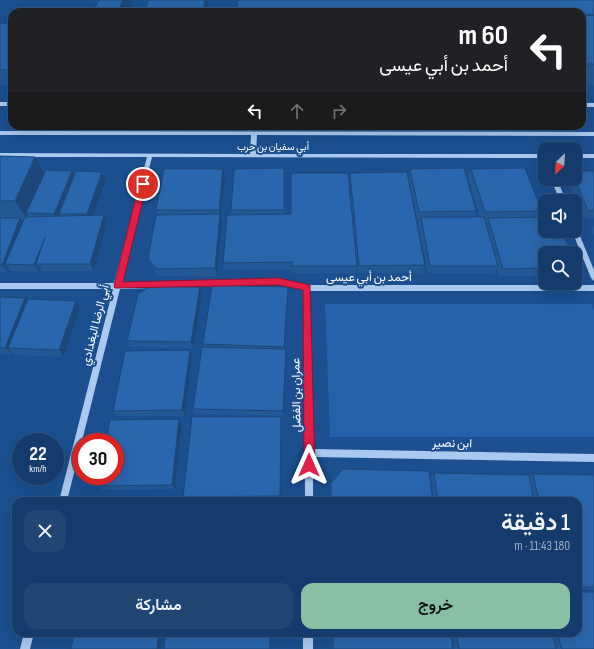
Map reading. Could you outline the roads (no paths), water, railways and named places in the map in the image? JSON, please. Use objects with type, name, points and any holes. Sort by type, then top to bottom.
[{"type":"street","name":"أبي سفيان بن حرب","points":[[0,133],[594,134]]},
{"type":"street","points":[[253,155],[254,133]]},
{"type":"street","name":"أبي سفيان بن حرب","points":[[0,155],[538,156]]},
{"type":"street","name":"أبي الرضا البغدادي","points":[[64,497],[150,155]]},
{"type":"street","points":[[582,156],[594,156]]},
{"type":"street","points":[[578,238],[594,278]]},
{"type":"street","name":"أحمد بن أبي عيسى","points":[[0,286],[118,286],[279,281],[307,288],[594,288]]},
{"type":"street","name":"عمران بن الفضل","points":[[307,288],[309,497]]},
{"type":"street","name":"ابن نصير","points":[[309,453],[594,458]]},
{"type":"street","points":[[25,649],[28,637]]},
{"type":"street","points":[[308,637],[308,649]]}]
